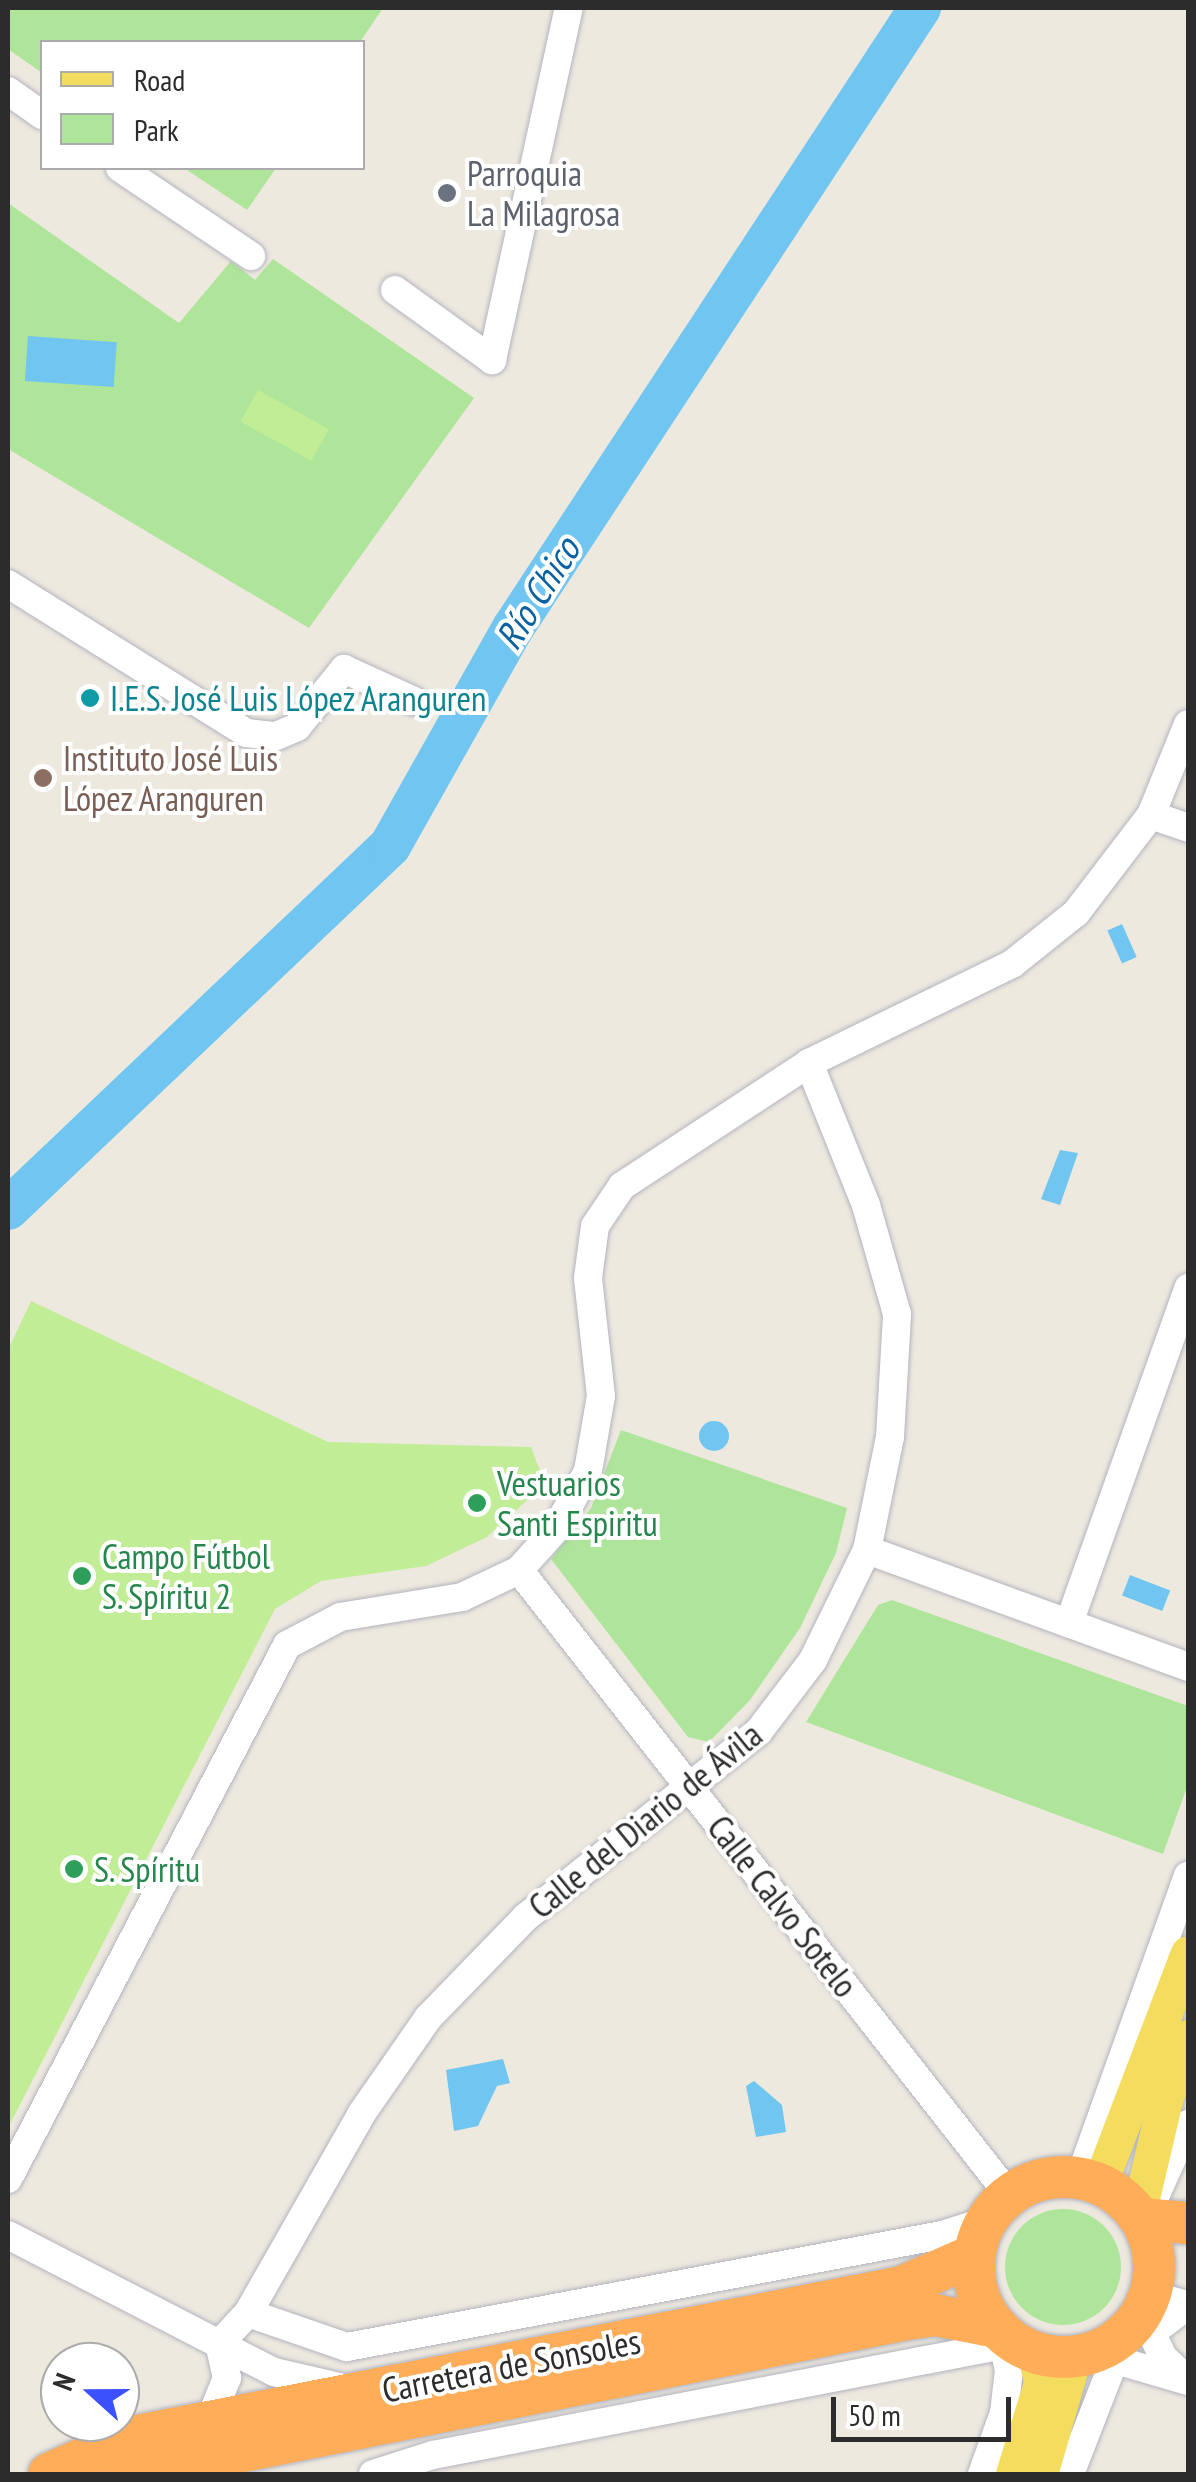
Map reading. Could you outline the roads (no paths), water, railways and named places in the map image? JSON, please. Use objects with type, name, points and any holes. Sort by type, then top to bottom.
[{"type":"highway","points":[[1128,2199],[1154,2263],[1083,2331],[978,2294],[990,2224],[1055,2176],[1128,2199],[1188,2223]]},
{"type":"highway","name":"Carretera de Sonsoles","points":[[49,2474],[132,2437],[902,2287],[990,2224]]},
{"type":"highway","name":"Carretera de Sonsoles","points":[[128,2474],[907,2319],[935,2316],[1083,2331]]},
{"type":"main road","points":[[1128,2199],[1188,1953]]},
{"type":"main road","points":[[1128,2199],[1175,2168],[1188,2037]]},
{"type":"main road","points":[[1014,2474],[1040,2382],[1083,2331]]},
{"type":"main road","points":[[1040,2474],[1083,2331]]},
{"type":"street","points":[[395,290],[492,360],[578,11]]},
{"type":"street","points":[[8,91],[40,114]]},
{"type":"street","points":[[123,170],[251,256]]},
{"type":"street","points":[[8,584],[246,734],[276,736],[298,727],[344,670],[414,701]]},
{"type":"street","points":[[8,2180],[259,1688],[287,1645],[340,1617],[462,1597],[518,1570],[556,1529],[588,1471],[600,1396],[588,1278],[595,1226],[622,1186],[809,1063],[1012,964],[1076,913],[1151,815],[1188,724]]},
{"type":"street","points":[[1151,815],[1188,828]]},
{"type":"street","name":"Calle del Diario de Ávila","points":[[219,2344],[248,2313],[362,2113],[428,2018],[526,1916],[759,1731],[791,1688],[868,1550],[890,1437],[896,1314],[866,1205],[809,1063]]},
{"type":"street","points":[[1070,1623],[1188,1288]]},
{"type":"street","points":[[868,1550],[1188,1666]]},
{"type":"street","name":"Calle Calvo Sotelo","points":[[518,1570],[690,1788],[990,2224]]},
{"type":"street","points":[[1128,2199],[1188,1876]]},
{"type":"street","points":[[1175,2168],[1188,2124]]},
{"type":"street","name":"Carretera de Sonsoles","points":[[248,2313],[346,2347],[990,2224]]},
{"type":"street","points":[[8,2234],[274,2372],[370,2393]]},
{"type":"street","points":[[1083,2331],[1188,2381]]},
{"type":"street","points":[[1083,2331],[1163,2357],[1188,2381]]},
{"type":"street","points":[[982,2474],[1004,2413],[1083,2331]]},
{"type":"street","points":[[1070,2474],[1083,2331]]},
{"type":"street","name":"Carretera de Sonsoles","points":[[385,2473],[1083,2331]]},
{"type":"street","points":[[210,2422],[227,2378],[219,2344]]},
{"type":"water","points":[[28,336],[117,342],[114,387],[25,381]]},
{"type":"water","points":[[1122,924],[1137,957],[1122,963],[1107,931]]},
{"type":"water","points":[[1060,1150],[1078,1153],[1060,1205],[1041,1199]]},
{"type":"water","points":[[714,1421],[725,1425],[729,1436],[725,1447],[714,1451],[703,1447],[699,1436],[703,1425]]},
{"type":"water","points":[[1130,1575],[1170,1590],[1162,1611],[1122,1596]]},
{"type":"water","points":[[503,2059],[510,2083],[497,2086],[478,2126],[454,2131],[446,2070]]},
{"type":"water","points":[[754,2081],[782,2105],[786,2132],[756,2137],[746,2086]]},
{"type":"waterway","name":"Río Chico","points":[[8,1209],[390,846],[513,628],[920,8]]},
{"type":"place","name":"Parroquia La Milagrosa","points":[[447,193]]},
{"type":"place","name":"I.E.S. José Luis López Aranguren","points":[[90,698]]},
{"type":"place","name":"Instituto José Luis López Aranguren","points":[[43,778]]},
{"type":"place","name":"Vestuarios Santi Espiritu","points":[[477,1503]]},
{"type":"place","name":"Campo Fútbol S. Spíritu 2","points":[[82,1576]]},
{"type":"place","name":"S. Spíritu","points":[[74,1869]]}]
